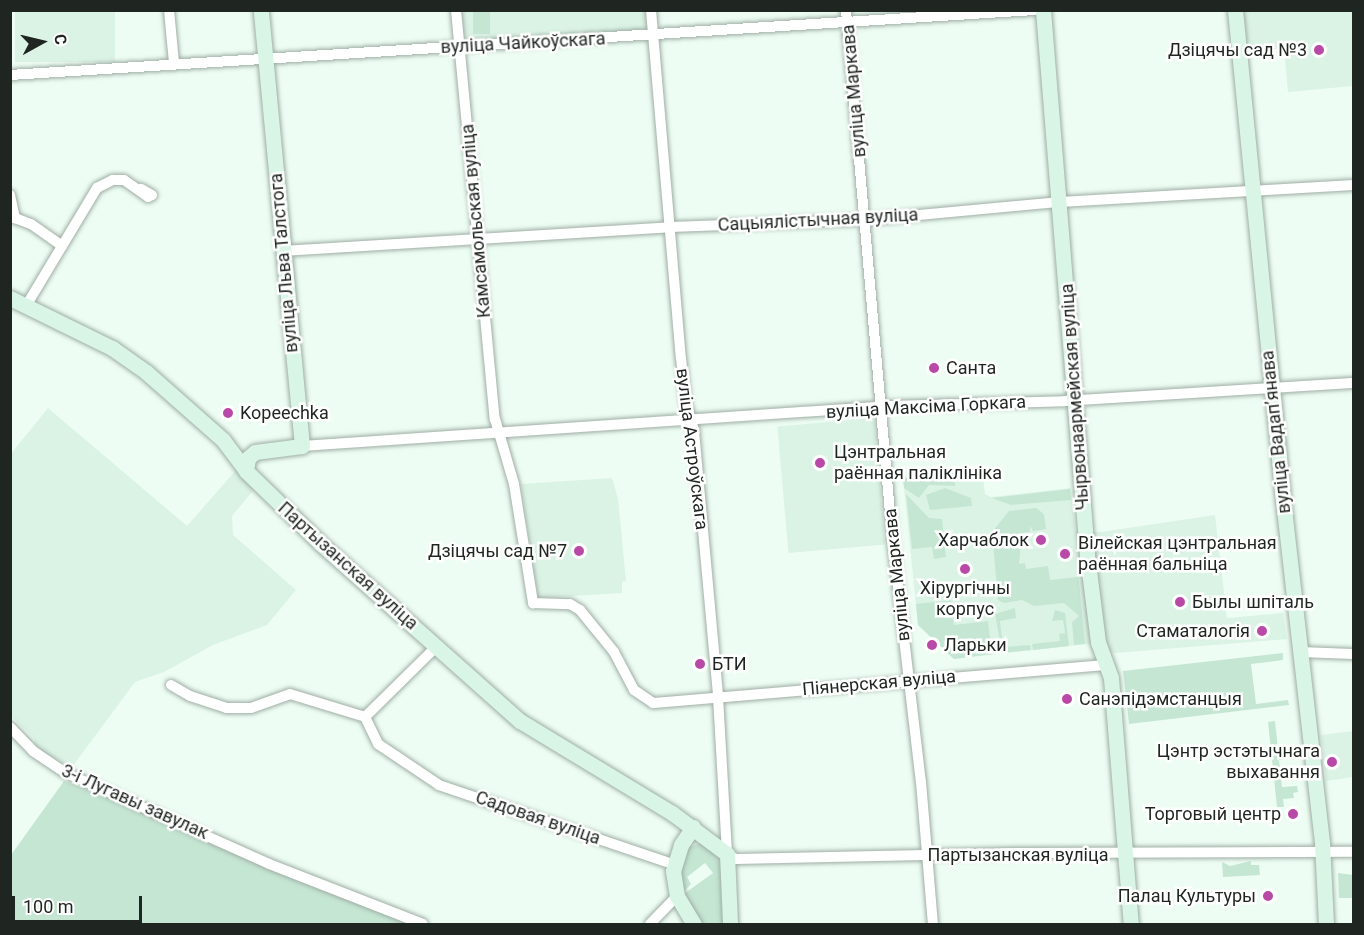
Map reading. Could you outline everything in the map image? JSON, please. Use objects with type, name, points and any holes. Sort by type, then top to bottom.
[{"type":"main road","name":"вуліца Льва Талстога","points":[[261,10],[302,446]]},
{"type":"main road","name":"Чырвонаармейская вуліца","points":[[1043,10],[1087,555],[1098,642],[1111,678],[1131,924]]},
{"type":"main road","name":"вуліца Вадапʼянава","points":[[1235,10],[1271,388],[1323,852],[1326,924]]},
{"type":"main road","name":"Партызанская вуліца","points":[[10,298],[124,356],[223,440],[246,471],[520,721],[693,827],[728,855]]},
{"type":"main road","points":[[223,440],[237,447],[264,449],[302,446]]},
{"type":"main road","points":[[246,471],[249,456],[264,449]]},
{"type":"main road","points":[[693,827],[673,864],[677,896],[694,924]]},
{"type":"main road","name":"вуліца Астроўскага","points":[[728,855],[730,924]]},
{"type":"street","points":[[169,10],[174,63]]},
{"type":"street","name":"Камсамольская вуліца","points":[[456,10],[477,239],[498,431]]},
{"type":"street","name":"вуліца Астроўскага","points":[[651,10],[670,227],[718,698],[728,855]]},
{"type":"street","name":"вуліца Маркава","points":[[846,10],[907,680],[928,855],[933,924]]},
{"type":"street","name":"вуліца Чайкоўскага","points":[[10,75],[1035,10]]},
{"type":"street","points":[[26,306],[101,184],[124,180],[141,189]]},
{"type":"street","name":"Сацыялістычная вуліца","points":[[282,251],[670,227],[865,220],[1060,202],[1253,193],[1353,185]]},
{"type":"street","points":[[10,195],[15,218],[30,224],[62,246]]},
{"type":"street","name":"вуліца Максіма Горкага","points":[[302,446],[498,431],[882,407],[1075,400],[1353,383]]},
{"type":"street","name":"Піянерская вуліца","points":[[498,431],[514,484],[530,600],[535,604],[570,604],[580,610],[607,642],[634,690],[653,703],[907,680],[1007,676],[1106,665]]},
{"type":"street","points":[[171,685],[190,696],[226,708],[251,708],[290,694],[365,717],[437,646]]},
{"type":"street","points":[[1299,652],[1353,654]]},
{"type":"street","name":"Садовая вуліца","points":[[365,717],[378,744],[439,785],[673,864]]},
{"type":"street","name":"3-і Лугавы завулак","points":[[10,728],[33,751],[66,772],[269,864],[423,924]]},
{"type":"street","name":"Партызанская вуліца","points":[[728,855],[736,859],[928,855],[1353,852]]},
{"type":"street","points":[[650,924],[677,896]]},
{"type":"shaded area","points":[[15,11],[115,11],[115,62],[15,62]]},
{"type":"shaded area","points":[[460,11],[647,11],[649,33],[464,42]]},
{"type":"shaded area","points":[[473,11],[490,11],[490,34],[473,34]]},
{"type":"shaded area","name":"Дзіцячы сад №3","points":[[1244,11],[1353,11],[1353,86],[1288,92],[1284,48],[1248,53]]},
{"type":"shaded area","points":[[48,408],[187,526],[237,469],[261,481],[232,516],[233,535],[296,590],[267,625],[213,645],[164,672],[135,682],[72,767],[35,748],[34,738],[11,716],[10,455]]},
{"type":"shaded area","points":[[874,418],[885,545],[788,553],[777,426]]},
{"type":"shaded area","name":"Вілейская цэнтральная раённая бальніца","points":[[982,468],[985,494],[991,497],[1071,488],[1075,531],[1101,532],[1215,515],[1227,618],[1283,613],[1287,639],[1115,653],[1087,644],[954,659],[918,625],[903,478]]},
{"type":"shaded area","points":[[956,471],[955,486],[929,485],[919,498],[904,488],[903,478]]},
{"type":"shaded area","points":[[612,478],[618,499],[626,581],[622,582],[622,593],[538,598],[521,484]]},
{"type":"shaded area","points":[[945,488],[971,498],[972,506],[930,510],[926,495]]},
{"type":"shaded area","points":[[1070,489],[1071,500],[1011,505],[992,498]]},
{"type":"shaded area","points":[[906,494],[929,518],[942,519],[946,557],[934,559],[932,547],[912,549]]},
{"type":"shaded area","points":[[1036,508],[1044,514],[1046,529],[1033,531],[1030,526],[1030,532],[1022,533],[1019,564],[1025,563],[1026,569],[1048,566],[1050,580],[1077,577],[1077,561],[1085,644],[1074,645],[1072,622],[1079,616],[1064,603],[1034,606],[1022,600],[1004,603],[998,600],[992,532],[1009,511]]},
{"type":"shaded area","points":[[951,600],[954,625],[988,621],[992,654],[954,659],[918,625],[916,604]]},
{"type":"shaded area","points":[[1015,608],[1016,618],[1000,621],[1003,647],[1030,645],[1031,650],[1002,653],[995,614]]},
{"type":"shaded area","points":[[1055,610],[1065,613],[1069,646],[1033,650],[1032,644],[1060,641],[1059,634],[1065,633],[1063,620],[1052,621]]},
{"type":"shaded area","points":[[1283,653],[1283,660],[1251,664],[1256,704],[1288,700],[1289,705],[1129,724],[1123,671]]},
{"type":"shaded area","points":[[1275,721],[1278,749],[1295,747],[1294,758],[1279,760],[1282,787],[1297,786],[1298,792],[1293,793],[1294,798],[1283,799],[1284,807],[1277,807],[1268,722]]},
{"type":"shaded area","points":[[1353,731],[1353,777],[1326,781],[1321,735]]},
{"type":"shaded area","points":[[64,781],[134,806],[411,924],[11,924],[11,855]]},
{"type":"shaded area","points":[[701,843],[722,855],[728,924],[700,924],[681,896],[713,873],[705,863],[687,877],[691,884],[680,895],[676,878],[686,848]]},
{"type":"shaded area","points":[[1251,861],[1251,865],[1259,865],[1260,875],[1223,877],[1222,862],[1230,866]]},
{"type":"shaded area","points":[[1338,873],[1353,875],[1353,898],[1339,898]]},
{"type":"place","name":"Дзіцячы сад №3","points":[[1319,50]]},
{"type":"place","name":"Санта","points":[[934,368]]},
{"type":"place","name":"Kopeechka","points":[[228,413]]},
{"type":"place","name":"Цэнтральная раённая паліклініка","points":[[820,463]]},
{"type":"place","name":"Харчаблок","points":[[1041,540]]},
{"type":"place","name":"Дзіцячы сад №7","points":[[579,551]]},
{"type":"place","name":"Вілейская цэнтральная раённая бальніца","points":[[1065,554]]},
{"type":"place","name":"Хірургічны корпус","points":[[965,569]]},
{"type":"place","name":"Былы шпіталь","points":[[1180,602]]},
{"type":"place","name":"Стаматалогія","points":[[1262,631]]},
{"type":"place","name":"Ларьки","points":[[932,645]]},
{"type":"place","name":"БТИ","points":[[700,664]]},
{"type":"place","name":"Санэпідэмстанцыя","points":[[1067,699]]},
{"type":"place","name":"Цэнтр эстэтычнага выхавання","points":[[1332,762]]},
{"type":"place","name":"Торговый центр","points":[[1293,814]]},
{"type":"place","name":"Палац Культуры","points":[[1268,896]]}]
